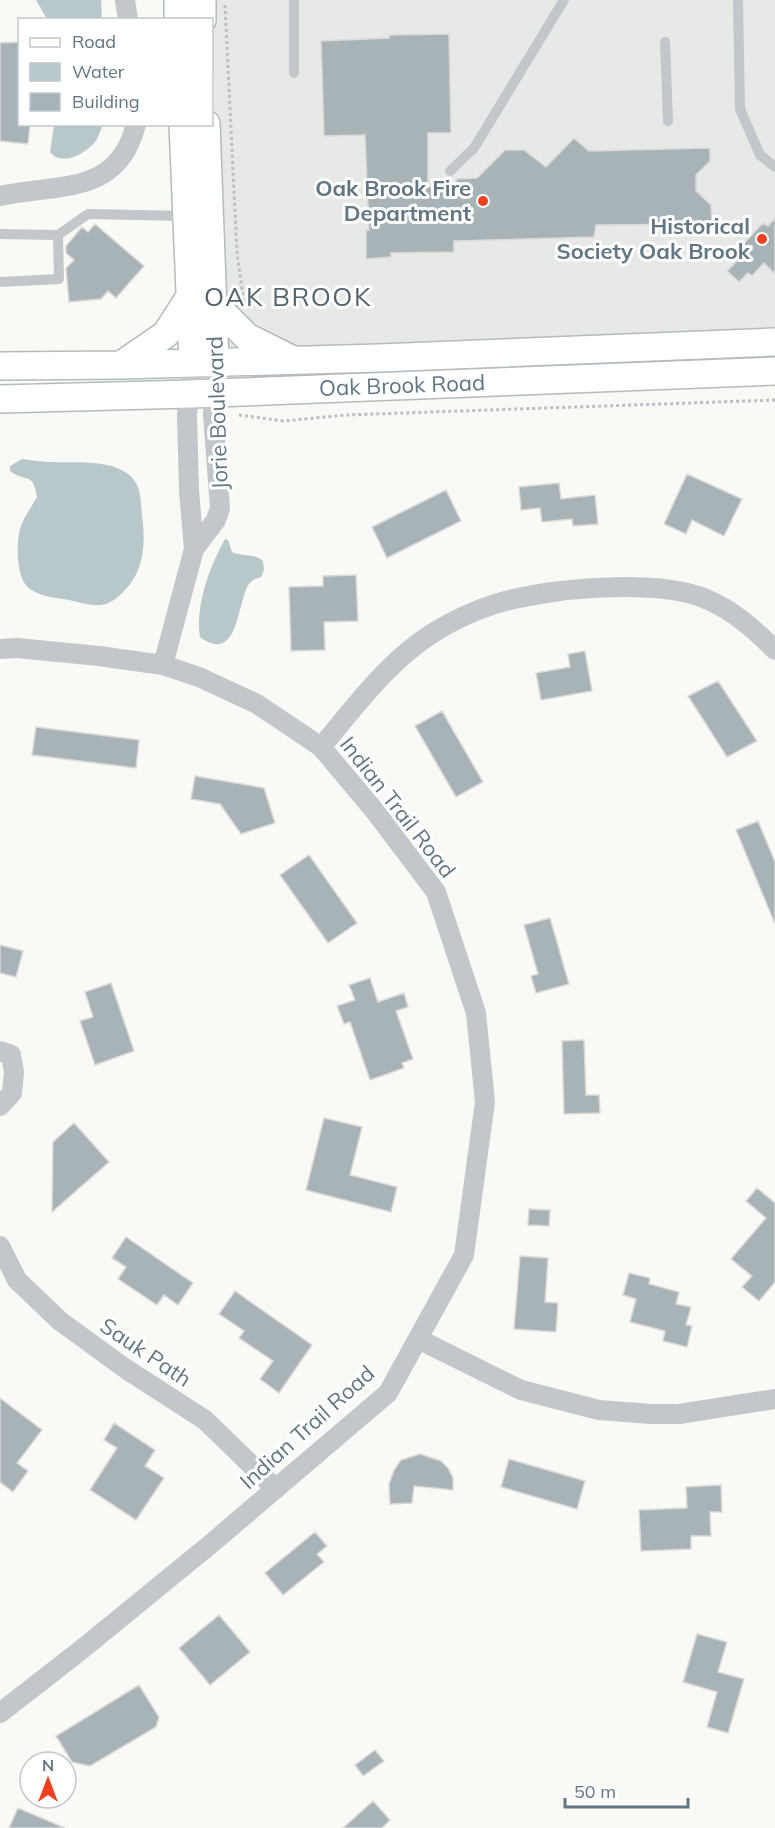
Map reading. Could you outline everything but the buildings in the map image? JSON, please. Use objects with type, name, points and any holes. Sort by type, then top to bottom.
[{"type":"main road","points":[[178,0],[178,18]]},
{"type":"main road","points":[[202,0],[202,18]]},
{"type":"main road","name":"Jorie Boulevard","points":[[183,126],[187,216],[202,299]]},
{"type":"main road","name":"Jorie Boulevard","points":[[204,363],[202,299],[206,126]]},
{"type":"main road","points":[[121,365],[166,334],[202,299],[247,338],[295,360]]},
{"type":"main road","name":"Oak Brook Road","points":[[0,366],[204,363],[775,342]]},
{"type":"main road","name":"Oak Brook Road","points":[[0,399],[775,371]]},
{"type":"street","points":[[125,0],[128,18]]},
{"type":"street","points":[[0,196],[81,184],[98,178],[111,169],[124,155],[132,141],[136,126]]},
{"type":"street","name":"Jorie Boulevard","points":[[194,549],[216,520],[220,508],[214,424],[202,393],[204,363]]},
{"type":"street","name":"Jorie Boulevard","points":[[163,665],[194,549],[189,491],[187,414],[202,393]]},
{"type":"street","points":[[321,747],[406,652],[432,633],[465,615],[496,603],[576,589],[628,587],[672,589],[705,598],[729,610],[764,638],[775,651]]},
{"type":"street","name":"Indian Trail Road","points":[[0,649],[17,648],[99,656],[163,665],[218,684],[257,704],[321,747],[374,810],[435,892],[476,1013],[485,1102],[464,1254],[388,1393],[90,1642],[0,1713]]},
{"type":"street","points":[[0,1051],[10,1054],[14,1072],[12,1093],[0,1106]]},
{"type":"street","name":"Sauk Path","points":[[0,1246],[17,1280],[60,1321],[126,1369],[205,1420],[276,1488]]},
{"type":"street","points":[[418,1339],[521,1390],[599,1410],[679,1414],[775,1399]]},
{"type":"lane","points":[[294,0],[294,73]]},
{"type":"lane","points":[[450,171],[474,148],[564,0]]},
{"type":"lane","points":[[738,0],[740,109],[759,155],[775,167]]},
{"type":"lane","points":[[665,42],[668,121]]},
{"type":"lane","points":[[0,234],[58,235],[88,214],[187,216]]},
{"type":"lane","points":[[0,282],[59,279],[58,235]]},
{"type":"path","points":[[225,0],[237,253],[244,307]]},
{"type":"path","points":[[242,415],[284,421],[346,415],[775,399]]},
{"type":"shaded area","points":[[211,0],[775,0],[775,332],[221,355]]},
{"type":"water","points":[[36,0],[101,0],[102,18],[46,18]]},
{"type":"water","points":[[54,126],[103,126],[97,139],[82,153],[61,159],[50,152]]},
{"type":"water","points":[[22,459],[111,466],[131,476],[137,485],[144,538],[142,559],[128,587],[114,600],[101,605],[89,604],[34,592],[25,584],[18,561],[19,536],[23,521],[37,497],[31,481],[10,471],[10,466]]},
{"type":"water","points":[[225,539],[228,540],[232,552],[256,557],[263,561],[264,570],[261,577],[249,584],[235,627],[229,637],[222,643],[213,644],[200,637],[200,612],[209,574]]},
{"type":"place","name":"Oak Brook Fire Department","points":[[483,201]]},
{"type":"place","name":"Historical Society Oak Brook","points":[[762,239]]},
{"type":"district","name":"OAK BROOK","points":[[288,296]]}]
